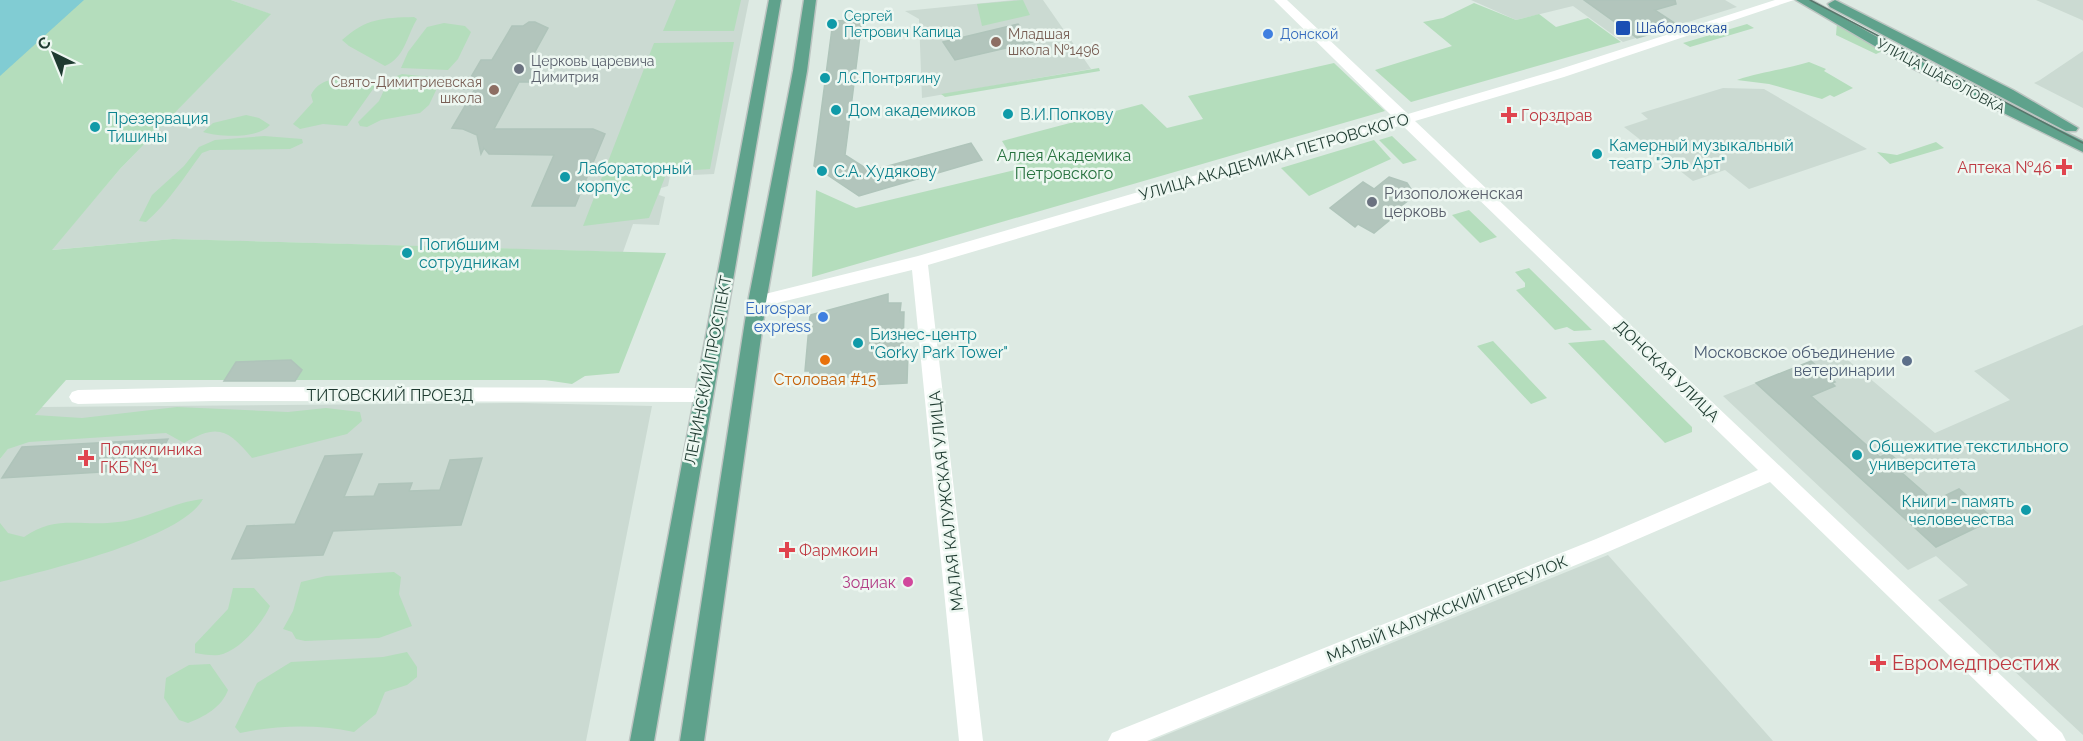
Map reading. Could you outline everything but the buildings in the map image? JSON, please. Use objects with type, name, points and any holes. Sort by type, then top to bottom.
[{"type":"main road","name":"ЛЕНИНСКИЙ ПРОСПЕКТ","points":[[642,741],[702,395],[775,0]]},
{"type":"main road","points":[[692,741],[757,302],[800,71],[810,0]]},
{"type":"main road","name":"УЛИЦА ШАБОЛОВКА","points":[[1802,0],[1929,71],[2083,147]]},
{"type":"main road","name":"УЛИЦА ШАБОЛОВКА","points":[[1827,0],[2083,134]]},
{"type":"street","name":"ДОНСКАЯ УЛИЦА","points":[[1280,0],[2054,741]]},
{"type":"street","name":"УЛИЦА АКАДЕМИКА ПЕТРОВСКОГО","points":[[757,302],[919,262],[1558,74],[1788,0]]},
{"type":"street","name":"МАЛАЯ КАЛУЖСКАЯ УЛИЦА","points":[[919,262],[971,741]]},
{"type":"street","name":"ТИТОВСКИЙ ПРОЕЗД","points":[[78,397],[213,394],[702,395]]},
{"type":"street","name":"МАЛЫЙ КАЛУЖСКИЙ ПЕРЕУЛОК","points":[[1120,741],[1603,545],[1772,472]]},
{"type":"shaded area","points":[[231,0],[749,0],[714,174],[670,176],[668,186],[661,188],[659,195],[665,197],[659,225],[633,224],[623,252],[173,239],[51,250],[120,169],[270,14]]},
{"type":"shaded area","name":"Младшая школа №1496","points":[[1014,0],[1043,0],[1091,69],[922,98],[919,19],[905,11]]},
{"type":"shaded area","points":[[1471,0],[1725,0],[1737,7],[1623,42],[1573,6],[1516,20]]},
{"type":"shaded area","points":[[2036,0],[2083,0],[2083,21],[2082,20]]},
{"type":"shaded area","points":[[2083,51],[2083,108],[2034,83],[2040,80]]},
{"type":"shaded area","points":[[1723,88],[1764,89],[1867,149],[1749,189],[1725,170],[1693,181],[1624,127],[1648,119],[1641,113]]},
{"type":"shaded area","points":[[2083,325],[2083,735],[1938,600],[1968,585],[1936,556],[1908,570],[1723,396],[1837,351],[1935,433],[2010,400],[1974,371]]},
{"type":"shaded area","points":[[523,403],[652,406],[586,741],[0,741],[0,459],[41,407]]},
{"type":"shaded area","points":[[1608,555],[1773,741],[1151,741]]},
{"type":"green space","points":[[0,0],[231,0],[271,14],[120,169],[52,250],[173,239],[666,253],[619,373],[585,376],[572,384],[545,380],[66,380],[35,415],[82,418],[177,407],[288,412],[326,408],[360,412],[362,421],[347,434],[252,458],[229,436],[222,432],[215,432],[206,433],[184,443],[166,433],[29,442],[8,449],[0,459]]},
{"type":"green space","points":[[676,0],[741,0],[734,31],[663,31]]},
{"type":"green space","points":[[1023,0],[1030,15],[982,26],[977,4]]},
{"type":"green space","points":[[1474,3],[1516,20],[1539,14],[1556,27],[1588,18],[1621,42],[1411,102],[1375,70],[1452,46],[1423,22],[1443,18]]},
{"type":"green space","points":[[414,17],[417,19],[401,52],[397,58],[385,66],[342,40],[367,23]]},
{"type":"green space","points":[[444,23],[465,26],[471,32],[458,59],[448,70],[401,68],[408,52],[427,27]]},
{"type":"green space","points":[[1837,23],[1885,50],[1876,54],[1836,35]]},
{"type":"green space","points":[[1747,24],[1754,28],[1690,47],[1683,43]]},
{"type":"green space","points":[[734,42],[710,169],[667,172],[649,218],[583,226],[654,43]]},
{"type":"green space","points":[[1809,62],[1826,69],[1824,71],[1853,88],[1834,97],[1830,95],[1822,99],[1769,84],[1737,80],[1791,67]]},
{"type":"green space","name":"Аллея Академика Петровского","points":[[1334,63],[1385,111],[812,277],[816,190],[856,208],[1019,169],[1002,141],[1142,104],[1167,128],[1203,119],[1188,96]]},
{"type":"green space","points":[[1099,68],[1100,71],[945,97],[941,94]]},
{"type":"green space","points":[[402,74],[439,78],[440,82],[429,105],[420,113],[381,120],[367,127],[360,126],[358,122],[379,101],[389,79]]},
{"type":"green space","points":[[339,79],[361,79],[376,85],[347,126],[323,124],[300,129],[293,124],[313,102],[311,95],[320,84]]},
{"type":"green space","points":[[246,115],[259,118],[270,125],[264,130],[248,135],[228,136],[203,132],[213,123]]},
{"type":"green space","points":[[264,136],[302,139],[303,143],[290,149],[210,150],[202,153],[162,206],[146,222],[139,221],[152,195],[184,166],[199,147],[215,140]]},
{"type":"green space","points":[[1392,136],[1417,160],[1403,164],[1379,140]]},
{"type":"green space","points":[[1374,140],[1391,159],[1309,196],[1281,168]]},
{"type":"green space","points":[[1936,142],[1944,148],[1890,164],[1877,152],[1897,155]]},
{"type":"green space","points":[[1469,210],[1497,237],[1480,243],[1452,215]]},
{"type":"green space","points":[[1529,268],[1592,330],[1574,331],[1567,327],[1555,330],[1516,290],[1525,287],[1525,283],[1515,272]]},
{"type":"green space","points":[[1604,340],[1692,427],[1692,432],[1665,443],[1568,343]]},
{"type":"green space","points":[[1493,341],[1547,398],[1531,404],[1477,346]]},
{"type":"green space","points":[[203,499],[190,514],[141,540],[78,561],[0,582],[0,523],[8,533],[24,537],[36,530],[58,523],[105,523],[129,520],[181,503]]},
{"type":"green space","points":[[394,572],[401,577],[399,594],[412,626],[379,638],[305,641],[296,639],[292,632],[283,629],[293,611],[301,582],[326,576]]},
{"type":"green space","points":[[233,588],[254,588],[270,606],[256,628],[234,648],[219,655],[195,653],[195,644],[228,609]]},
{"type":"green space","points":[[407,652],[417,667],[417,677],[407,685],[385,692],[376,714],[354,732],[297,726],[240,733],[235,727],[257,683],[291,662],[383,657]]},
{"type":"green space","points":[[210,664],[228,690],[225,696],[212,711],[200,718],[188,723],[179,720],[164,698],[166,678],[189,665]]},
{"type":"water","points":[[0,0],[84,0],[0,76]]},
{"type":"tram line","points":[[1810,0],[2083,143]]},
{"type":"place","name":"Сергей Петрович Капица","points":[[832,24]]},
{"type":"place","name":"Шаболовская","points":[[1623,28]]},
{"type":"place","name":"Донской","points":[[1268,34]]},
{"type":"place","name":"Младшая школа №1496","points":[[996,42]]},
{"type":"place","name":"Церковь царевича Димитрия","points":[[519,69]]},
{"type":"place","name":"Л.С.Понтрягину","points":[[825,78]]},
{"type":"place","name":"Свято-Димитриевская школа","points":[[494,90]]},
{"type":"place","name":"Дом академиков","points":[[836,110]]},
{"type":"place","name":"В.И.Попкову","points":[[1008,114]]},
{"type":"place","name":"Горздрав","points":[[1509,115]]},
{"type":"place","name":"Презервация Тишины","points":[[95,127]]},
{"type":"place","name":"Камерный музыкальный театр \"Эль Арт\"","points":[[1597,154]]},
{"type":"place","name":"Аптека №46","points":[[2064,167]]},
{"type":"place","name":"С.А. Худякову","points":[[822,171]]},
{"type":"place","name":"Лабораторный корпус","points":[[565,177]]},
{"type":"place","name":"Ризоположенская церковь","points":[[1372,202]]},
{"type":"place","name":"Погибшим сотрудникам","points":[[407,253]]},
{"type":"place","name":"Eurospar express","points":[[823,317]]},
{"type":"place","name":"Бизнес-центр \"Gorky Park Tower\"","points":[[858,343]]},
{"type":"place","name":"Столовая #15","points":[[825,360]]},
{"type":"place","name":"Московское объединение ветеринарии","points":[[1907,361]]},
{"type":"place","name":"Общежитие текстильного университета","points":[[1857,455]]},
{"type":"place","name":"Поликлиника ГКБ №1","points":[[86,458]]},
{"type":"place","name":"Книги - память человечества","points":[[2026,510]]},
{"type":"place","name":"Фармкоин","points":[[787,550]]},
{"type":"place","name":"Зодиак","points":[[908,582]]},
{"type":"place","name":"Евромедпрестиж","points":[[1878,663]]}]
